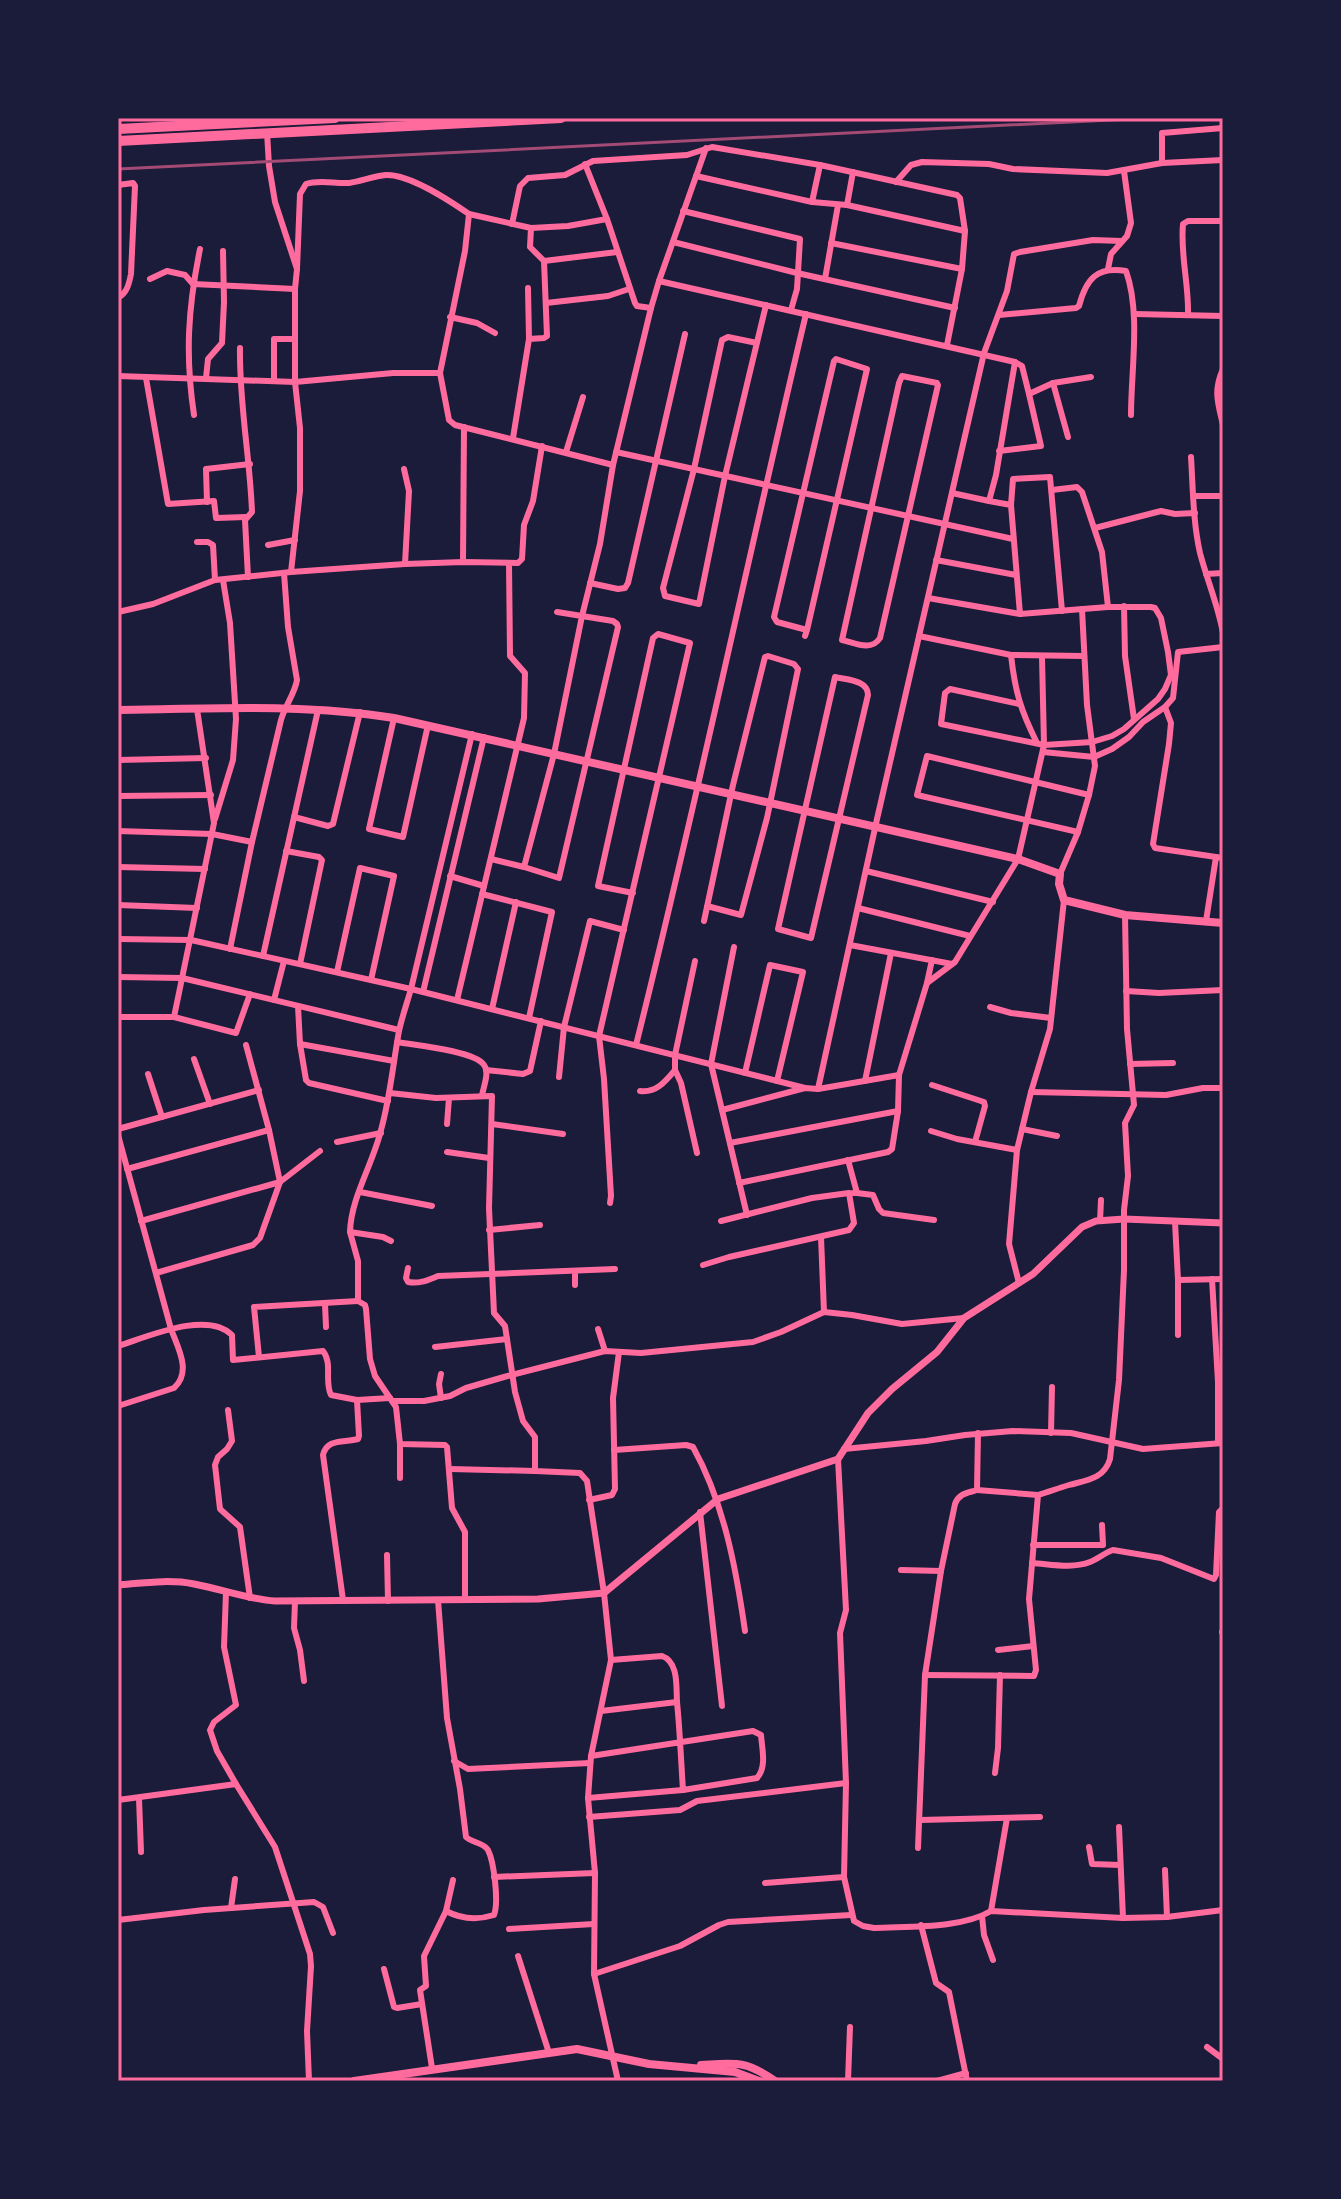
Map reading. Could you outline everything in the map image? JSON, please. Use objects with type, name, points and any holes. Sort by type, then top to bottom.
[{"type":"highway","points":[[118,129],[335,118]]},
{"type":"highway","points":[[118,141],[561,118]]},
{"type":"main road","points":[[118,710],[284,709],[360,712],[394,718],[1018,859],[1060,874],[1059,884],[1064,900],[1125,915],[1223,923]]},
{"type":"main road","points":[[354,2081],[577,2049],[649,2064],[735,2072],[759,2081]]},
{"type":"main road","points":[[692,2067],[742,2064],[754,2067],[775,2081]]},
{"type":"street","points":[[266,118],[275,202],[297,269]]},
{"type":"street","points":[[1162,163],[1162,133],[1223,128]]},
{"type":"street","points":[[524,867],[554,754],[600,544],[613,465],[651,308],[706,148]]},
{"type":"street","points":[[512,224],[520,186],[528,178],[565,175],[593,161],[687,155],[706,148],[820,165],[959,196],[965,231],[962,269],[947,345]]},
{"type":"street","points":[[896,182],[911,165],[922,162],[1107,173],[1162,163],[1223,160]]},
{"type":"street","points":[[585,164],[607,219],[629,289],[637,306],[651,308]]},
{"type":"street","points":[[812,202],[820,165]]},
{"type":"street","points":[[1108,269],[1111,254],[1130,231],[1124,171]]},
{"type":"street","points":[[847,205],[853,172]]},
{"type":"street","points":[[230,949],[284,709],[297,680],[288,627],[288,572],[300,491],[295,289],[302,188],[313,182],[349,183],[389,175],[407,179],[469,214],[531,228],[607,219]]},
{"type":"street","points":[[696,176],[965,231]]},
{"type":"street","points":[[118,185],[133,183],[135,186],[131,274],[128,286],[118,298]]},
{"type":"street","points":[[825,279],[838,205]]},
{"type":"street","points":[[683,211],[800,239],[797,289],[791,310]]},
{"type":"street","points":[[469,214],[465,251],[440,373],[449,420],[455,425],[613,465]]},
{"type":"street","points":[[1188,315],[1183,224],[1188,221],[1223,221]]},
{"type":"street","points":[[529,339],[547,336],[544,261],[530,247],[531,228]]},
{"type":"street","points":[[818,1089],[984,353],[1007,291],[1014,254],[1093,240],[1122,241]]},
{"type":"street","points":[[673,242],[955,308]]},
{"type":"street","points":[[831,243],[962,269]]},
{"type":"street","points":[[194,415],[188,377],[188,337],[200,249]]},
{"type":"street","points":[[206,378],[208,359],[222,343],[223,251]]},
{"type":"street","points":[[544,261],[617,252]]},
{"type":"street","points":[[999,315],[1076,308],[1090,280],[1098,273],[1108,269],[1126,271],[1135,314],[1131,415]]},
{"type":"street","points":[[150,279],[167,271],[185,275],[193,284],[295,289]]},
{"type":"street","points":[[659,281],[1015,362],[1022,366],[1041,446],[999,451]]},
{"type":"street","points":[[513,438],[529,339],[528,288]]},
{"type":"street","points":[[546,303],[608,296],[629,289]]},
{"type":"street","points":[[757,343],[728,337],[722,340],[663,592],[665,596],[699,604],[725,476],[757,343],[766,305]]},
{"type":"street","points":[[636,1043],[669,922],[765,484],[806,314]]},
{"type":"street","points":[[1135,314],[1223,316]]},
{"type":"street","points":[[450,317],[477,323],[495,333]]},
{"type":"street","points":[[590,583],[618,589],[625,588],[628,583],[685,334]]},
{"type":"street","points":[[274,381],[274,339],[295,339]]},
{"type":"street","points":[[146,378],[168,504],[214,501],[216,518],[246,517],[252,512],[250,464],[239,379],[240,348]]},
{"type":"street","points":[[834,360],[867,369],[836,500],[806,633],[777,622],[774,617],[834,360]]},
{"type":"street","points":[[989,501],[1015,362]]},
{"type":"street","points":[[1223,369],[1216,384],[1223,425]]},
{"type":"street","points":[[118,376],[295,382],[393,373],[440,373]]},
{"type":"street","points":[[905,376],[937,383],[880,638],[870,647],[842,640],[872,508],[900,378],[905,376]]},
{"type":"street","points":[[1029,394],[1053,383],[1091,377]]},
{"type":"street","points":[[1053,383],[1068,437]]},
{"type":"street","points":[[566,452],[583,397]]},
{"type":"street","points":[[463,562],[464,427]]},
{"type":"street","points":[[118,612],[153,604],[219,580],[405,564],[518,563],[522,559],[524,525],[533,501],[542,446]]},
{"type":"street","points":[[616,452],[1013,539]]},
{"type":"street","points":[[1191,457],[1196,531],[1223,633]]},
{"type":"street","points":[[207,502],[206,469],[250,464]]},
{"type":"street","points":[[404,469],[409,491],[405,564]]},
{"type":"street","points":[[1020,614],[1011,505],[1012,481],[1015,478],[1050,477],[1062,611]]},
{"type":"street","points":[[1052,490],[1080,489],[1095,528],[1104,566],[1108,607]]},
{"type":"street","points":[[952,493],[1011,505]]},
{"type":"street","points":[[1194,496],[1223,496]]},
{"type":"street","points":[[1095,528],[1161,511],[1195,513]]},
{"type":"street","points":[[246,517],[248,577]]},
{"type":"street","points":[[268,545],[295,540]]},
{"type":"street","points":[[174,1017],[214,823],[233,760],[236,709],[230,623],[213,545],[197,542]]},
{"type":"street","points":[[936,560],[1016,575]]},
{"type":"street","points":[[457,1000],[524,718],[525,673],[510,656],[509,563]]},
{"type":"street","points":[[1206,574],[1223,573]]},
{"type":"street","points":[[928,598],[1020,614],[1124,606],[1151,607],[1159,613],[1171,675],[1158,699],[1112,736],[1092,742],[1042,747]]},
{"type":"street","points":[[1124,606],[1125,656],[1134,719]]},
{"type":"street","points":[[1060,874],[1078,832],[1095,766],[1083,656],[1082,609]]},
{"type":"street","points":[[491,859],[559,878],[618,627],[613,621],[557,612]]},
{"type":"street","points":[[610,1203],[609,1145],[599,1036],[633,893],[690,643],[655,635],[598,886],[633,893]]},
{"type":"street","points":[[919,636],[1011,655],[1083,656]]},
{"type":"street","points":[[1019,704],[950,689],[945,693],[941,724],[1094,757],[1120,743],[1173,698],[1180,651],[1223,647]]},
{"type":"street","points":[[1011,655],[1019,704],[1042,747]]},
{"type":"street","points":[[704,921],[707,906],[731,794],[765,657],[768,656],[798,667],[770,803],[741,915],[707,906]]},
{"type":"street","points":[[927,983],[952,964],[1018,859],[1029,820],[1042,747],[1042,657]]},
{"type":"street","points":[[835,677],[864,684],[868,695],[811,938],[778,929],[806,811],[835,677]]},
{"type":"street","points":[[1165,707],[1171,723],[1153,844],[1155,848],[1219,858],[1206,921]]},
{"type":"street","points":[[197,709],[214,823]]},
{"type":"street","points":[[263,956],[318,710]]},
{"type":"street","points":[[294,817],[328,826],[333,824],[360,712]]},
{"type":"street","points":[[394,718],[369,829],[403,837],[428,725]]},
{"type":"street","points":[[358,1301],[358,1261],[350,1232],[360,1192],[381,1133],[399,1030],[472,734]]},
{"type":"street","points":[[423,992],[484,737]]},
{"type":"street","points":[[1078,832],[917,795],[927,756],[1089,795]]},
{"type":"street","points":[[118,760],[206,758]]},
{"type":"street","points":[[118,796],[211,795]]},
{"type":"street","points":[[118,831],[212,834],[252,842]]},
{"type":"street","points":[[286,851],[322,860],[300,964]]},
{"type":"street","points":[[118,867],[205,869]]},
{"type":"street","points":[[337,972],[360,868],[394,876],[371,980]]},
{"type":"street","points":[[866,871],[993,902]]},
{"type":"street","points":[[450,876],[484,886]]},
{"type":"street","points":[[482,894],[552,912],[529,1018]]},
{"type":"street","points":[[1019,1283],[1009,1244],[1017,1150],[1050,1029],[1064,900]]},
{"type":"street","points":[[492,1009],[516,902]]},
{"type":"street","points":[[118,905],[197,908]]},
{"type":"street","points":[[858,908],[970,936]]},
{"type":"street","points":[[918,1848],[925,1675],[941,1571],[958,1497],[977,1490],[1038,1495],[1083,1483],[1103,1473],[1110,1459],[1119,1380],[1124,1270],[1128,1176],[1125,1125],[1134,1109],[1126,991],[1125,915]]},
{"type":"street","points":[[559,1077],[564,1027],[590,921],[624,930]]},
{"type":"street","points":[[118,939],[191,940],[636,1043],[805,1088],[818,1089],[899,1075]]},
{"type":"street","points":[[850,945],[952,964]]},
{"type":"street","points":[[734,947],[711,1064],[747,1215]]},
{"type":"street","points":[[865,1081],[891,953]]},
{"type":"street","points":[[739,1183],[892,1149],[899,1075],[932,960]]},
{"type":"street","points":[[274,1000],[284,961]]},
{"type":"street","points":[[695,961],[675,1055],[675,1070],[681,1083],[697,1153]]},
{"type":"street","points":[[745,1073],[770,965],[803,972],[777,1081]]},
{"type":"street","points":[[118,977],[182,978],[399,1030]]},
{"type":"street","points":[[1126,991],[1223,990]]},
{"type":"street","points":[[118,1017],[174,1017],[236,1033],[250,994]]},
{"type":"street","points":[[298,1006],[304,1078],[309,1083],[389,1097],[492,1096],[489,1230],[494,1313],[504,1324],[523,1421],[535,1437],[535,1471]]},
{"type":"street","points":[[990,1007],[1051,1018]]},
{"type":"street","points":[[486,1070],[523,1074],[530,1071],[541,1021]]},
{"type":"street","points":[[397,1042],[460,1052],[478,1059],[486,1070],[482,1096]]},
{"type":"street","points":[[300,1044],[394,1061]]},
{"type":"street","points":[[156,1273],[258,1242],[280,1182],[246,1045]]},
{"type":"street","points":[[194,1059],[210,1104]]},
{"type":"street","points":[[1130,1064],[1173,1063]]},
{"type":"street","points":[[640,1091],[651,1092],[675,1070]]},
{"type":"street","points":[[148,1074],[162,1117]]},
{"type":"street","points":[[932,1085],[984,1102],[975,1142]]},
{"type":"street","points":[[722,1110],[805,1088]]},
{"type":"street","points":[[1031,1092],[1166,1095],[1203,1088],[1223,1088]]},
{"type":"street","points":[[118,1129],[259,1090]]},
{"type":"street","points":[[447,1124],[449,1098]]},
{"type":"street","points":[[730,1143],[898,1111]]},
{"type":"street","points":[[492,1124],[563,1134]]},
{"type":"street","points":[[1022,1129],[1057,1136]]},
{"type":"street","points":[[127,1169],[269,1130]]},
{"type":"street","points":[[931,1131],[1017,1150]]},
{"type":"street","points":[[337,1142],[381,1133]]},
{"type":"street","points":[[118,1135],[183,1364],[183,1376],[178,1385],[118,1406]]},
{"type":"street","points":[[141,1221],[280,1182],[320,1151]]},
{"type":"street","points":[[447,1152],[489,1158]]},
{"type":"street","points":[[703,1265],[846,1232],[853,1227],[853,1193],[848,1160]]},
{"type":"street","points":[[360,1192],[432,1206]]},
{"type":"street","points":[[721,1221],[812,1198],[853,1193],[873,1195],[883,1213],[934,1220]]},
{"type":"street","points":[[1100,1221],[1101,1200]]},
{"type":"street","points":[[1223,1223],[1124,1219],[1100,1221],[1082,1227],[1043,1266],[964,1318],[937,1352],[868,1413],[838,1459],[846,1610],[840,1633],[846,1783],[844,1877],[854,1921],[874,1928],[955,1922],[991,1911],[1123,1918],[1167,1917],[1223,1910]]},
{"type":"street","points":[[1175,1222],[1178,1335]]},
{"type":"street","points":[[489,1230],[540,1225]]},
{"type":"street","points":[[350,1232],[391,1241]]},
{"type":"street","points":[[821,1237],[824,1312]]},
{"type":"street","points":[[408,1268],[406,1278],[413,1283],[438,1276],[615,1269]]},
{"type":"street","points":[[575,1271],[575,1285]]},
{"type":"street","points":[[844,1449],[1013,1431],[1077,1434],[1143,1449],[1220,1443],[1212,1279]]},
{"type":"street","points":[[1178,1280],[1223,1279]]},
{"type":"street","points":[[259,1357],[254,1307],[358,1301],[365,1305],[367,1340],[375,1376],[392,1399],[400,1444],[400,1478]]},
{"type":"street","points":[[325,1304],[326,1327]]},
{"type":"street","points":[[118,1346],[185,1325],[217,1327],[232,1335],[233,1360],[323,1351],[329,1361],[331,1395],[357,1400],[441,1398],[466,1388],[605,1351],[641,1353],[753,1342],[824,1312],[902,1324],[964,1318]]},
{"type":"street","points":[[598,1329],[605,1351]]},
{"type":"street","points":[[435,1347],[507,1339]]},
{"type":"street","points":[[589,1500],[612,1495],[615,1489],[613,1398],[619,1352]]},
{"type":"street","points":[[441,1374],[441,1398]]},
{"type":"street","points":[[1051,1433],[1052,1387]]},
{"type":"street","points":[[343,1600],[323,1455],[331,1444],[351,1441],[359,1436],[357,1400]]},
{"type":"street","points":[[228,1410],[232,1441],[215,1465],[220,1509],[240,1527],[250,1598]]},
{"type":"street","points":[[977,1490],[978,1433]]},
{"type":"street","points":[[400,1444],[447,1446],[452,1508],[465,1532],[465,1600]]},
{"type":"street","points":[[614,1450],[691,1445],[718,1499],[739,1586],[745,1631]]},
{"type":"street","points":[[118,1585],[192,1583],[275,1601],[538,1599],[604,1593],[718,1499],[838,1459]]},
{"type":"street","points":[[450,1469],[582,1474],[587,1481],[611,1660],[591,1759],[588,1798],[595,1873],[594,1974],[618,2081]]},
{"type":"street","points":[[925,1675],[1034,1676],[1029,1599],[1038,1495]]},
{"type":"street","points":[[1032,1563],[1093,1562],[1105,1552],[1113,1550],[1161,1558],[1214,1579],[1219,1512],[1223,1508]]},
{"type":"street","points":[[700,1512],[722,1706]]},
{"type":"street","points":[[1033,1545],[1103,1545],[1102,1525]]},
{"type":"street","points":[[387,1555],[388,1601]]},
{"type":"street","points":[[901,1570],[941,1571]]},
{"type":"street","points":[[226,1592],[224,1640],[236,1704],[234,1709],[214,1722],[210,1730],[217,1751],[271,1838],[311,1960],[307,2031],[309,2081]]},
{"type":"street","points":[[438,1600],[447,1718],[466,1837],[487,1849],[497,1910],[486,1918],[462,1918],[446,1911]]},
{"type":"street","points":[[295,1601],[294,1628],[304,1681]]},
{"type":"street","points":[[998,1650],[1033,1646]]},
{"type":"street","points":[[611,1660],[662,1656],[673,1664],[683,1790]]},
{"type":"street","points":[[995,1773],[1000,1675]]},
{"type":"street","points":[[601,1711],[677,1702]]},
{"type":"street","points":[[454,1761],[468,1769],[591,1759],[680,1741],[756,1731],[761,1735],[763,1768],[757,1778],[683,1790],[588,1798]]},
{"type":"street","points":[[589,1817],[680,1810],[697,1801],[846,1783]]},
{"type":"street","points":[[118,1800],[236,1784]]},
{"type":"street","points":[[139,1798],[141,1852]]},
{"type":"street","points":[[920,1820],[1040,1817]]},
{"type":"street","points":[[991,1911],[1007,1818]]},
{"type":"street","points":[[1119,1827],[1123,1918]]},
{"type":"street","points":[[1089,1847],[1092,1864],[1120,1865]]},
{"type":"street","points":[[1165,1870],[1167,1917]]},
{"type":"street","points":[[494,1877],[595,1873]]},
{"type":"street","points":[[765,1883],[844,1877]]},
{"type":"street","points":[[231,1908],[235,1879]]},
{"type":"street","points":[[432,2068],[420,1990],[425,1988],[426,1982],[424,1956],[446,1911],[453,1880]]},
{"type":"street","points":[[118,1920],[231,1908],[319,1904],[333,1933]]},
{"type":"street","points":[[594,1974],[680,1946],[728,1922],[851,1915]]},
{"type":"street","points":[[982,1916],[984,1935],[993,1960]]},
{"type":"street","points":[[509,1929],[594,1924]]},
{"type":"street","points":[[921,1925],[936,1983],[949,1992],[967,2077],[937,2081]]},
{"type":"street","points":[[518,1956],[549,2053]]},
{"type":"street","points":[[384,1969],[394,2007],[422,2004]]},
{"type":"street","points":[[848,2081],[850,2027]]},
{"type":"street","points":[[1207,2047],[1223,2059]]},
{"type":"railway","points":[[118,169],[1151,118]]}]
